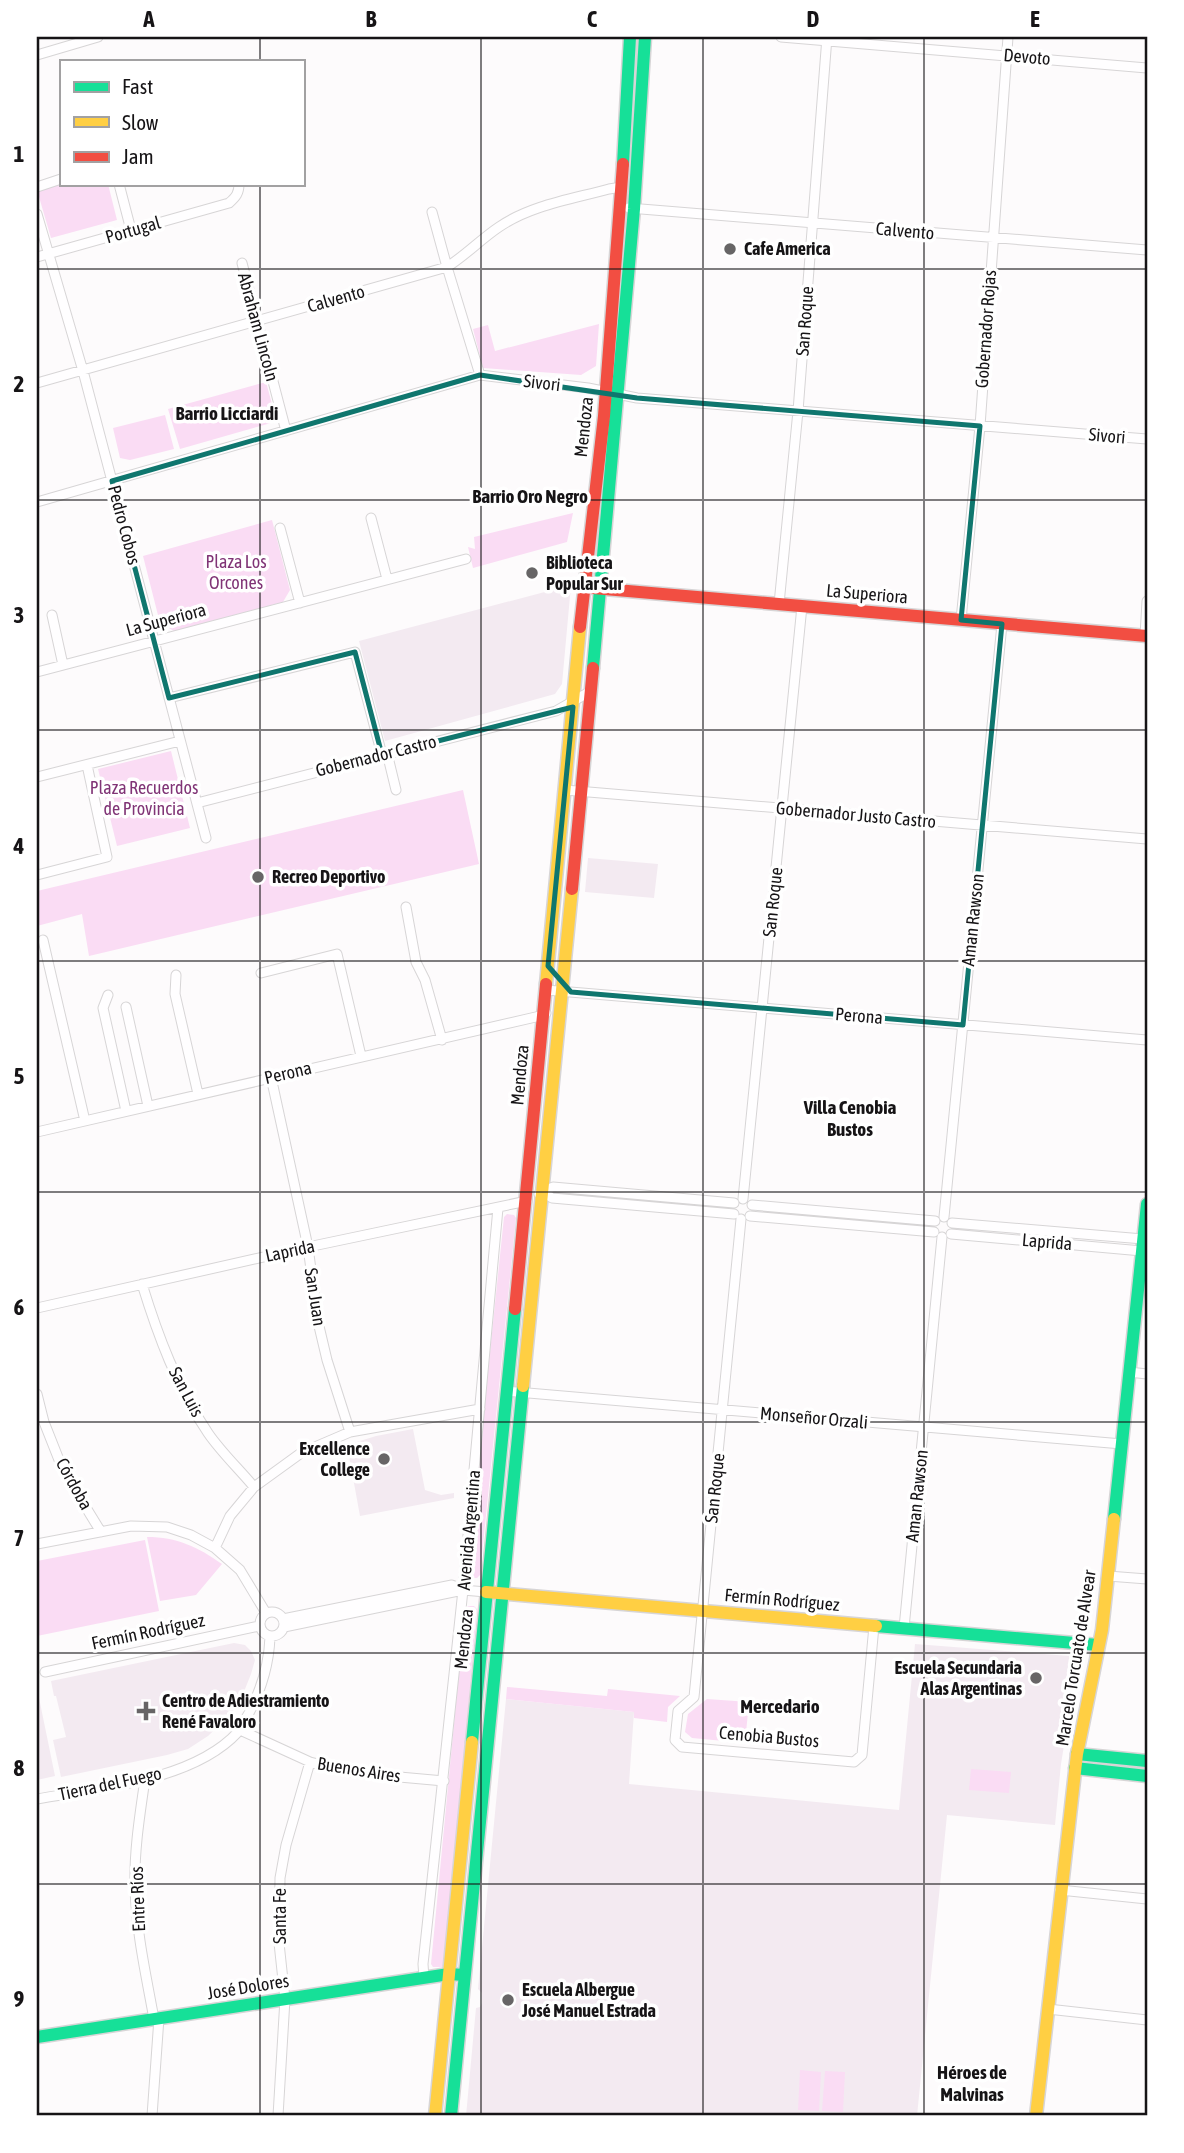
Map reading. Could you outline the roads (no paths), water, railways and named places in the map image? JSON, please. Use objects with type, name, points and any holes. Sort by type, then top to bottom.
[{"type":"main road","name":"Mendoza","points":[[451,2116],[564,993],[601,589],[630,37]]},
{"type":"main road","name":"Mendoza","points":[[435,2116],[585,587],[634,209],[645,37]]},
{"type":"main road","name":"La Superiora","points":[[585,587],[1146,636]]},
{"type":"main road","name":"Marcelo Torcuato de Alvear","points":[[1036,2116],[1077,1754],[1102,1630],[1147,1205]]},
{"type":"main road","name":"Fermín Rodríguez","points":[[486,1592],[1098,1645]]},
{"type":"main road","points":[[1077,1754],[1147,1761]]},
{"type":"main road","points":[[1076,1768],[1147,1776]]},
{"type":"main road","name":"José Dolores","points":[[37,2037],[449,1974],[464,1975]]},
{"type":"street","points":[[37,55],[98,37]]},
{"type":"street","name":"Devoto","points":[[781,37],[1147,68]]},
{"type":"street","name":"Gobernador Rojas","points":[[961,620],[980,426],[1008,37]]},
{"type":"street","name":"San Roque","points":[[779,604],[799,411],[826,39]]},
{"type":"street","points":[[37,187],[60,179]]},
{"type":"street","points":[[120,186],[131,230]]},
{"type":"street","name":"Portugal","points":[[37,257],[229,203],[236,197],[239,186]]},
{"type":"street","name":"Calvento","points":[[37,383],[447,267],[500,226],[532,210],[622,187]]},
{"type":"street","name":"Calvento","points":[[620,208],[1147,250]]},
{"type":"street","points":[[432,212],[480,375]]},
{"type":"street","name":"Pedro Cobos","points":[[37,214],[83,371],[206,838]]},
{"type":"street","name":"Abraham Lincoln","points":[[242,263],[286,431]]},
{"type":"street","name":"Sivori","points":[[37,502],[480,375],[637,398],[1147,439]]},
{"type":"street","points":[[371,517],[387,579]]},
{"type":"street","points":[[279,528],[300,603]]},
{"type":"street","name":"La Superiora","points":[[37,672],[466,559]]},
{"type":"street","points":[[1146,636],[1147,601]]},
{"type":"street","name":"San Roque","points":[[743,1199],[802,606]]},
{"type":"street","points":[[52,615],[63,665]]},
{"type":"street","name":"Aman Rawson","points":[[944,1220],[1002,624]]},
{"type":"street","points":[[169,698],[355,652],[396,790]]},
{"type":"street","name":"Gobernador Castro","points":[[197,803],[556,711],[591,691]]},
{"type":"street","points":[[556,711],[587,731]]},
{"type":"street","points":[[37,777],[180,741]]},
{"type":"street","points":[[37,875],[107,857],[87,765]]},
{"type":"street","name":"Gobernador Justo Castro","points":[[565,790],[1147,839]]},
{"type":"street","points":[[406,907],[416,962],[425,980],[442,1040]]},
{"type":"street","points":[[43,940],[85,1121]]},
{"type":"street","points":[[261,973],[337,954],[361,1056]]},
{"type":"street","points":[[548,966],[564,993]]},
{"type":"street","points":[[176,975],[175,994],[198,1094]]},
{"type":"street","name":"Perona","points":[[546,990],[1147,1040]]},
{"type":"street","name":"Perona","points":[[37,1132],[361,1056],[542,1017],[564,993]]},
{"type":"street","points":[[108,995],[103,1008],[126,1111]]},
{"type":"street","points":[[126,1007],[148,1106]]},
{"type":"street","points":[[542,1017],[558,1037]]},
{"type":"street","name":"San Juan","points":[[271,1077],[308,1247],[318,1322],[350,1432]]},
{"type":"street","name":"Laprida","points":[[37,1308],[525,1202],[553,1187],[734,1203]]},
{"type":"street","name":"Laprida","points":[[543,1192],[552,1198],[942,1234],[1143,1245]]},
{"type":"street","points":[[743,1199],[752,1205],[753,1210],[742,1216],[732,1209],[734,1203],[743,1199]]},
{"type":"street","name":"Laprida","points":[[752,1205],[944,1220],[1143,1245]]},
{"type":"street","name":"Avenida Argentina","points":[[424,1978],[423,1964],[463,1590],[498,1208]]},
{"type":"street","name":"San Roque","points":[[682,1747],[675,1740],[678,1711],[694,1697],[742,1216]]},
{"type":"street","points":[[944,1220],[953,1229],[942,1234],[933,1227],[944,1220]]},
{"type":"street","name":"Aman Rawson","points":[[904,1628],[942,1234]]},
{"type":"street","name":"San Luis","points":[[142,1284],[156,1332],[179,1383],[209,1434],[254,1487]]},
{"type":"street","points":[[1129,1372],[1147,1374]]},
{"type":"street","name":"Monseñor Orzali","points":[[506,1391],[1122,1444]]},
{"type":"street","name":"Córdoba","points":[[37,1394],[44,1422],[64,1469],[101,1532]]},
{"type":"street","points":[[215,1548],[230,1516],[254,1487],[301,1453],[350,1432],[480,1409]]},
{"type":"street","points":[[37,1544],[131,1526],[167,1527],[191,1535],[215,1548],[240,1570],[267,1613]]},
{"type":"street","points":[[1108,1576],[1147,1579]]},
{"type":"street","name":"Fermín Rodríguez","points":[[283,1623],[463,1590],[486,1592]]},
{"type":"street","points":[[275,1612],[283,1623],[278,1635],[270,1637],[263,1633],[259,1626],[260,1618],[275,1612]]},
{"type":"street","name":"Fermín Rodríguez","points":[[45,1672],[259,1626]]},
{"type":"street","name":"Cenobia Bustos","points":[[682,1747],[853,1762],[862,1755],[874,1626]]},
{"type":"street","name":"Tierra del Fuego","points":[[37,1799],[145,1779],[194,1762],[221,1746],[240,1731],[261,1690],[269,1660],[270,1637]]},
{"type":"street","name":"Buenos Aires","points":[[240,1731],[310,1762],[355,1773],[444,1781]]},
{"type":"street","name":"Santa Fe","points":[[278,2116],[285,1999],[279,1943],[280,1878],[286,1845],[310,1762]]},
{"type":"street","name":"Entre Ríos","points":[[145,1779],[137,1836],[135,1886],[140,1945],[156,2019],[152,2116]]},
{"type":"street","points":[[1060,1890],[1147,1899]]},
{"type":"street","points":[[1048,2010],[1147,2020]]},
{"type":"place","name":"Cafe America","points":[[730,249]]},
{"type":"place","name":"Biblioteca Popular Sur","points":[[532,573]]},
{"type":"place","name":"Recreo Deportivo","points":[[258,877]]},
{"type":"place","name":"Excellence College","points":[[384,1459]]},
{"type":"place","name":"Escuela Secundaria Alas Argentinas","points":[[1036,1678]]},
{"type":"place","name":"Centro de Adiestramiento René Favaloro","points":[[146,1711]]},
{"type":"place","name":"Escuela Albergue José Manuel Estrada","points":[[508,2000]]},
{"type":"district","name":"Barrio Licciardi","points":[[227,413]]},
{"type":"district","name":"Barrio Oro Negro","points":[[530,496]]},
{"type":"district","name":"Villa Cenobia Bustos","points":[[850,1118]]},
{"type":"district","name":"Mercedario","points":[[780,1706]]},
{"type":"district","name":"Héroes de Malvinas","points":[[972,2083]]},
{"type":"park label","name":"Plaza Los Orcones","points":[[236,572]]},
{"type":"park label","name":"Plaza Recuerdos de Provincia","points":[[144,798]]}]
